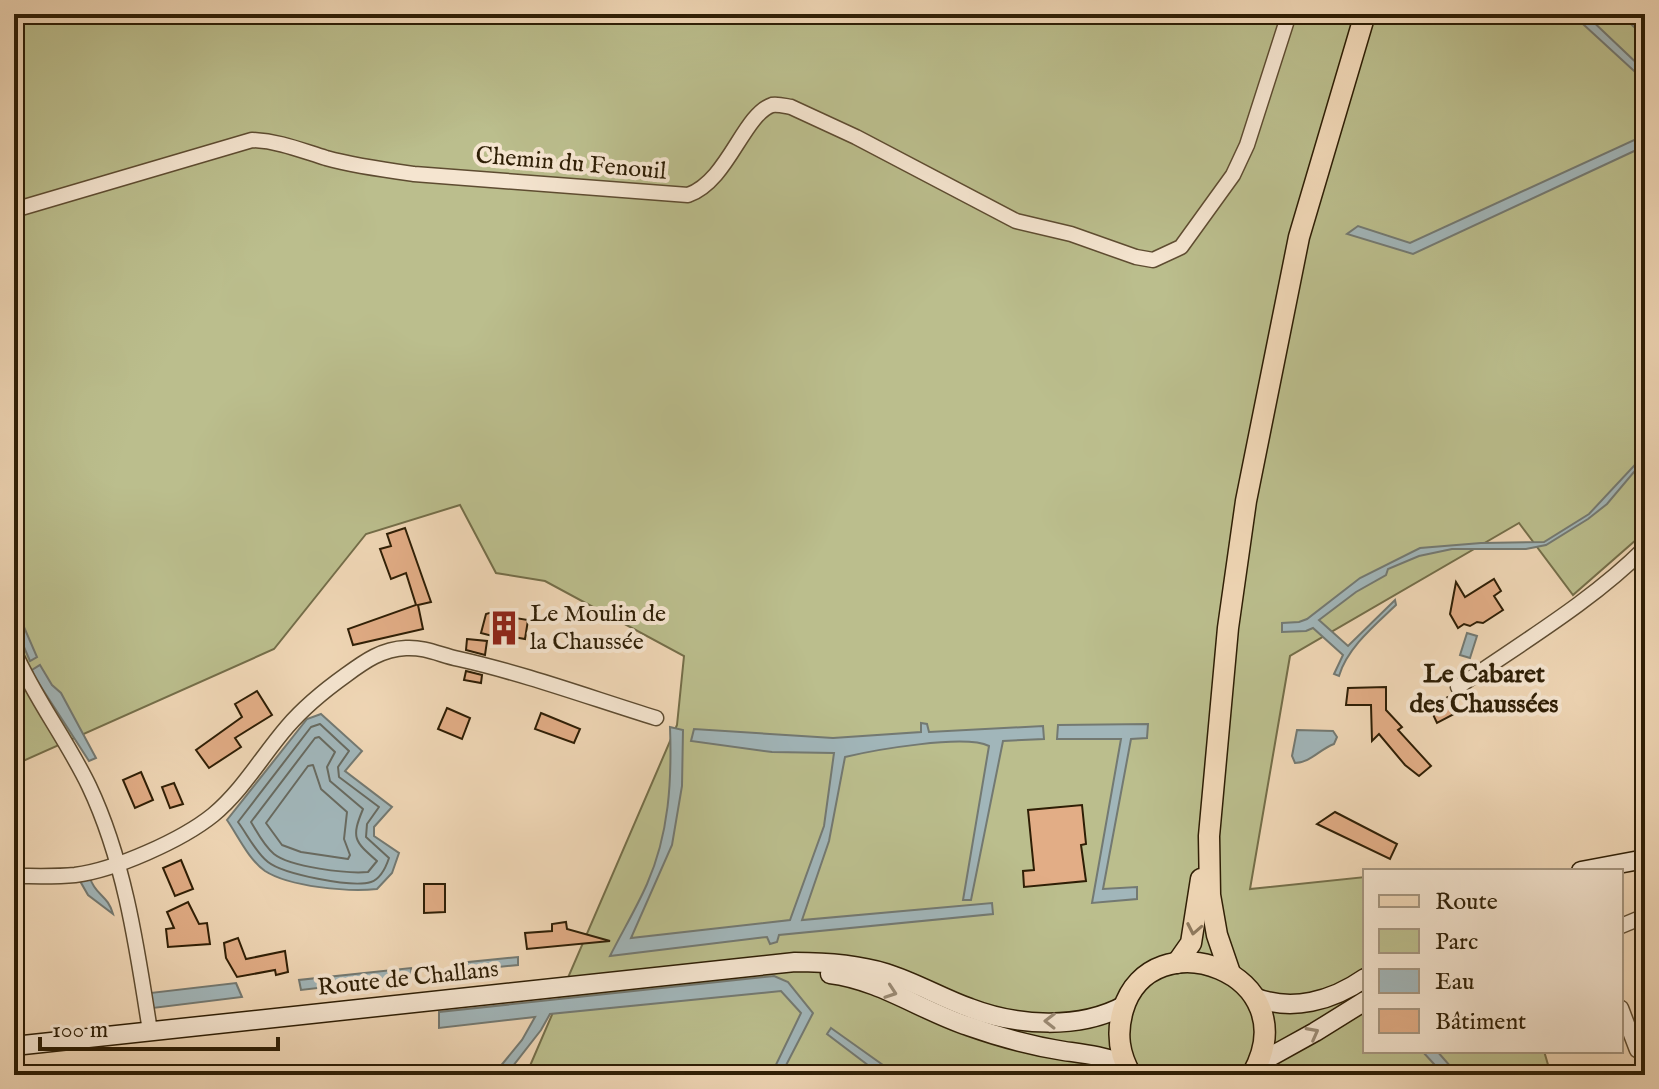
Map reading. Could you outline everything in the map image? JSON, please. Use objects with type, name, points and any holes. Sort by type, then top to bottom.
[{"type":"main road","points":[[1177,963],[1191,943],[1195,928],[1209,836],[1228,628],[1246,501],[1299,237],[1365,14]]},
{"type":"main road","points":[[1209,836],[1210,895],[1217,935],[1230,973]]},
{"type":"main road","points":[[1592,869],[1645,859]]},
{"type":"main road","name":"Route de Challans","points":[[14,1046],[760,965],[830,962],[887,974],[972,1009],[1009,1018],[1051,1022],[1086,1020],[1125,1005]]},
{"type":"main road","points":[[1128,1069],[1119,1044],[1119,1024],[1125,1005],[1146,978],[1177,963],[1195,962],[1213,965],[1230,973],[1254,997],[1264,1030],[1264,1046],[1256,1069]]},
{"type":"main road","name":"Route de Challans","points":[[760,965],[840,975],[905,997],[977,1029],[1064,1051],[1093,1054],[1128,1069]]},
{"type":"main road","points":[[1254,997],[1285,1006],[1305,1004],[1330,996],[1363,979]]},
{"type":"main road","points":[[1256,1069],[1363,1002]]},
{"type":"street","name":"Chemin du Fenouil","points":[[14,210],[252,140],[274,141],[325,158],[414,174],[688,195],[713,179],[758,117],[773,105],[791,107],[856,137],[1016,221],[1071,234],[1153,260],[1181,247],[1225,189],[1247,145],[1289,14]]},
{"type":"street","points":[[1458,687],[1569,609],[1645,548]]},
{"type":"street","points":[[14,876],[77,875],[164,845],[212,815],[235,794],[309,703],[370,657],[386,651],[429,649],[455,659],[493,665],[656,718]]},
{"type":"street","points":[[14,651],[88,785],[119,862],[150,1031]]},
{"type":"street","points":[[1623,925],[1645,916]]},
{"type":"street","points":[[1623,1013],[1637,1050]]},
{"type":"green space","points":[[14,14],[1645,14],[1645,532],[1573,595],[1519,523],[1290,656],[1250,889],[1363,877],[1363,1053],[1545,1053],[1551,1075],[526,1075],[677,725],[684,656],[545,581],[496,573],[460,505],[366,534],[274,649],[14,765]]},
{"type":"water","points":[[1572,14],[1585,14],[1645,71],[1645,81]]},
{"type":"water","points":[[1620,14],[1639,14],[1645,20],[1645,37]]},
{"type":"water","points":[[1645,135],[1645,146],[1413,254],[1347,234],[1358,226],[1410,243]]},
{"type":"water","points":[[1645,454],[1645,459],[1607,504],[1546,545],[1526,549],[1452,549],[1419,556],[1388,569],[1386,575],[1356,592],[1319,620],[1348,646],[1395,600],[1396,605],[1355,647],[1339,676],[1334,674],[1343,655],[1313,628],[1282,632],[1282,623],[1307,619],[1360,578],[1420,548],[1544,542],[1589,514]]},
{"type":"water","points":[[14,604],[37,657],[30,661],[14,624]]},
{"type":"water","points":[[1467,633],[1477,636],[1470,658],[1460,655]]},
{"type":"water","points":[[40,665],[61,693],[96,758],[89,761],[34,676],[32,670]]},
{"type":"water","points":[[321,714],[362,751],[345,771],[392,807],[374,827],[374,836],[399,853],[392,873],[377,889],[320,887],[289,881],[265,871],[254,861],[227,820],[307,719]]},
{"type":"water","points":[[921,723],[927,724],[929,732],[1043,726],[1044,739],[1003,741],[971,900],[963,900],[989,746],[960,742],[919,744],[845,757],[829,841],[802,920],[992,903],[993,914],[779,935],[777,942],[770,944],[767,937],[610,956],[647,884],[660,846],[669,787],[670,727],[683,730],[682,786],[672,845],[631,938],[790,920],[824,826],[834,753],[772,752],[691,741],[694,729],[833,738],[921,732]]},
{"type":"water","points":[[1148,724],[1147,738],[1131,739],[1103,889],[1137,887],[1137,899],[1092,903],[1121,739],[1057,739],[1058,725]]},
{"type":"water","points":[[1297,730],[1333,731],[1337,737],[1334,744],[1305,761],[1295,763],[1292,756]]},
{"type":"water","points":[[90,878],[113,914],[88,895],[80,881]]},
{"type":"water","points":[[518,957],[518,965],[460,971],[459,963]]},
{"type":"water","points":[[411,968],[412,977],[301,990],[299,980]]},
{"type":"water","points":[[774,976],[788,982],[813,1013],[781,1075],[771,1075],[801,1013],[781,991],[550,1014],[506,1075],[502,1075],[499,1068],[522,1040],[535,1017],[439,1028],[439,1012]]},
{"type":"water","points":[[236,983],[242,997],[153,1008],[150,993]]},
{"type":"water","points":[[831,1028],[897,1075],[881,1075],[827,1034]]},
{"type":"water","points":[[1424,1053],[1439,1053],[1458,1075],[1444,1075]]},
{"type":"building","points":[[405,528],[431,602],[418,605],[423,629],[353,645],[348,629],[416,605],[406,573],[391,579],[380,549],[391,546],[387,534]]},
{"type":"building","points":[[1494,579],[1501,591],[1494,596],[1503,610],[1483,623],[1464,624],[1458,628],[1450,614],[1456,582],[1465,597]]},
{"type":"building","name":"Le Moulin de la Chaussée","points":[[496,611],[528,620],[525,639],[481,633],[486,614]]},
{"type":"building","points":[[467,639],[487,641],[485,655],[466,650]]},
{"type":"building","points":[[466,671],[482,675],[481,683],[464,680]]},
{"type":"building","points":[[1386,687],[1386,710],[1402,727],[1398,730],[1431,766],[1419,776],[1405,765],[1379,734],[1372,741],[1371,705],[1346,705],[1348,688]]},
{"type":"building","points":[[257,691],[272,715],[235,738],[241,747],[209,768],[196,750],[242,717],[235,704]]},
{"type":"building","points":[[1448,697],[1458,712],[1437,723],[1429,706]]},
{"type":"building","points":[[447,708],[470,718],[462,739],[438,729]]},
{"type":"building","points":[[541,713],[580,729],[574,743],[535,729]]},
{"type":"building","points":[[141,772],[153,800],[135,808],[123,780]]},
{"type":"building","points":[[174,783],[183,804],[170,808],[162,787]]},
{"type":"building","points":[[1082,805],[1086,844],[1081,845],[1086,881],[1024,887],[1023,871],[1034,870],[1028,810]]},
{"type":"building","points":[[1335,812],[1397,844],[1390,859],[1317,824]]},
{"type":"building","points":[[181,860],[193,889],[175,896],[163,868]]},
{"type":"building","points":[[424,884],[445,884],[445,912],[424,913]]},
{"type":"building","points":[[188,902],[199,924],[207,923],[210,944],[168,947],[166,929],[174,928],[167,912]]},
{"type":"building","points":[[566,922],[567,929],[610,941],[527,949],[525,933],[552,931],[552,924]]},
{"type":"building","points":[[238,938],[246,959],[285,951],[288,972],[276,975],[275,970],[237,977],[226,958],[224,943]]},
{"type":"place","name":"Le Moulin de la Chaussée","points":[[504,628]]},
{"type":"district","name":"Le Cabaret des Chaussées","points":[[1484,689]]}]
